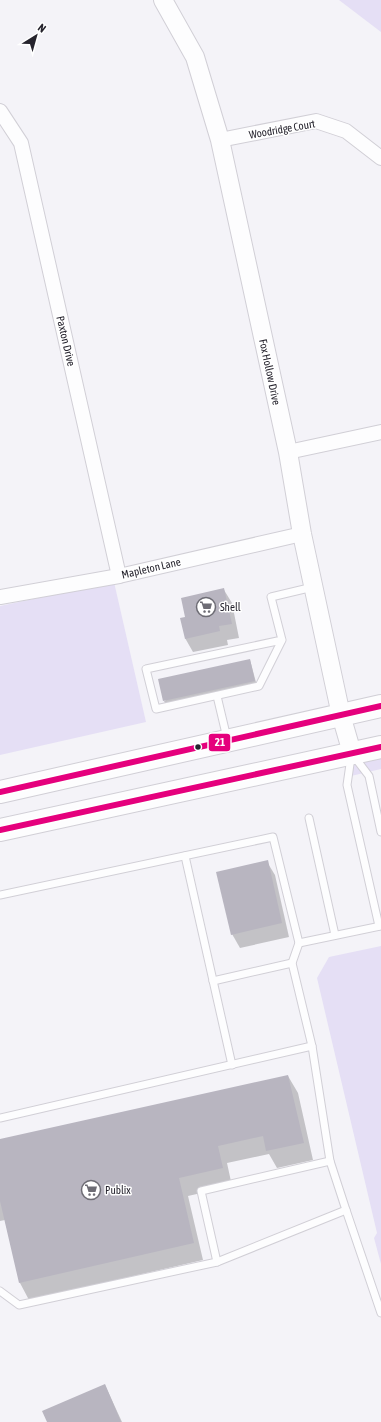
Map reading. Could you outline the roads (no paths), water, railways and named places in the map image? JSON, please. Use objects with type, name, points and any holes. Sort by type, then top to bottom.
[{"type":"main road","points":[[0,792],[381,706]]},
{"type":"main road","points":[[0,830],[381,747]]},
{"type":"street","name":"Fox Hollow Drive","points":[[163,0],[195,57],[220,140],[288,452],[313,587],[352,754]]},
{"type":"street","name":"Paxton Drive","points":[[0,111],[21,143],[119,576]]},
{"type":"street","name":"Woodridge Court","points":[[220,140],[316,121],[346,131],[381,158]]},
{"type":"street","points":[[288,452],[381,432]]},
{"type":"street","name":"Mapleton Lane","points":[[0,597],[119,576],[302,534]]},
{"type":"lane","points":[[282,640],[146,669],[156,709],[259,686],[282,640],[271,597],[313,587]]},
{"type":"lane","points":[[217,696],[227,741]]},
{"type":"lane","points":[[352,754],[369,776],[381,832]]},
{"type":"lane","points":[[299,943],[380,926],[347,785],[352,754]]},
{"type":"lane","points":[[309,818],[335,935]]},
{"type":"lane","points":[[0,895],[273,837],[299,943],[292,963],[312,1046],[330,1161],[381,1313]]},
{"type":"lane","points":[[185,856],[232,1065]]},
{"type":"lane","points":[[213,981],[292,963]]},
{"type":"lane","points":[[0,1118],[312,1046]]},
{"type":"lane","points":[[216,1262],[201,1191],[330,1161]]},
{"type":"lane","points":[[0,1291],[20,1305],[216,1262],[346,1210]]},
{"type":"place","name":"Shell","points":[[206,607]]},
{"type":"place","name":"Publix","points":[[91,1190]]}]
